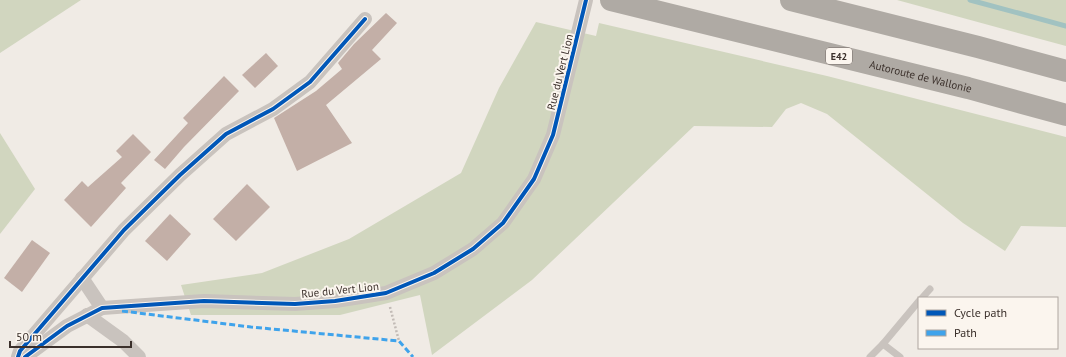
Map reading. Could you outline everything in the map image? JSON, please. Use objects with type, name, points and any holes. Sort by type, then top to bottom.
[{"type":"highway","name":"Autoroute de Wallonie","points":[[611,0],[968,88],[1066,115]]},
{"type":"highway","points":[[791,0],[978,47],[1066,71]]},
{"type":"street","name":"Rue du Vert Lion","points":[[25,357],[67,326],[102,308],[204,301],[295,304],[335,301],[386,293],[434,274],[473,249],[503,223],[534,179],[553,135],[586,0]]},
{"type":"street","points":[[18,357],[20,351],[130,224],[180,175],[226,134],[274,109],[310,82],[365,19]]},
{"type":"street","points":[[82,278],[102,308]]},
{"type":"street","points":[[87,315],[123,341],[139,357]]},
{"type":"lane","points":[[923,297],[930,289]]},
{"type":"lane","points":[[870,357],[884,344],[918,302]]},
{"type":"lane","points":[[884,344],[900,357]]},
{"type":"path","points":[[386,293],[399,341]]},
{"type":"green space","points":[[0,0],[81,0],[0,53]]},
{"type":"green space","points":[[897,0],[1066,0],[1066,46]]},
{"type":"green space","points":[[536,22],[596,36],[599,23],[827,76],[1066,137],[1066,227],[1021,226],[1005,251],[963,223],[827,114],[801,103],[786,109],[772,127],[694,126],[532,280],[432,355],[420,295],[340,315],[191,315],[181,285],[262,273],[349,239],[461,173],[499,88]]},
{"type":"green space","points":[[0,133],[35,189],[0,234]]},
{"type":"building","points":[[386,13],[397,23],[372,50],[381,59],[326,105],[352,143],[297,171],[274,118],[316,91],[342,69],[338,63],[354,44]]},
{"type":"building","points":[[266,53],[278,66],[255,88],[242,75]]},
{"type":"building","points":[[224,76],[239,91],[184,147],[165,169],[154,160],[188,123],[183,118]]},
{"type":"building","points":[[133,134],[151,152],[121,183],[126,188],[91,227],[64,200],[82,181],[88,187],[122,157],[116,151]]},
{"type":"building","points":[[247,184],[270,207],[236,241],[213,219]]},
{"type":"building","points":[[170,214],[191,234],[167,261],[145,241]]},
{"type":"building","points":[[32,240],[50,253],[22,292],[4,278]]},
{"type":"waterway","points":[[970,0],[1066,26]]},
{"type":"marked path","points":[[122,311],[251,327],[399,341],[413,357]]},
{"type":"cycle path","points":[[25,357],[67,326],[102,308],[204,301],[295,304],[335,301],[386,293],[434,273],[473,249],[503,223],[534,179],[553,135],[586,0]]},
{"type":"cycle path","points":[[18,357],[20,351],[124,230],[180,175],[226,134],[273,109],[310,82],[365,19]]}]
